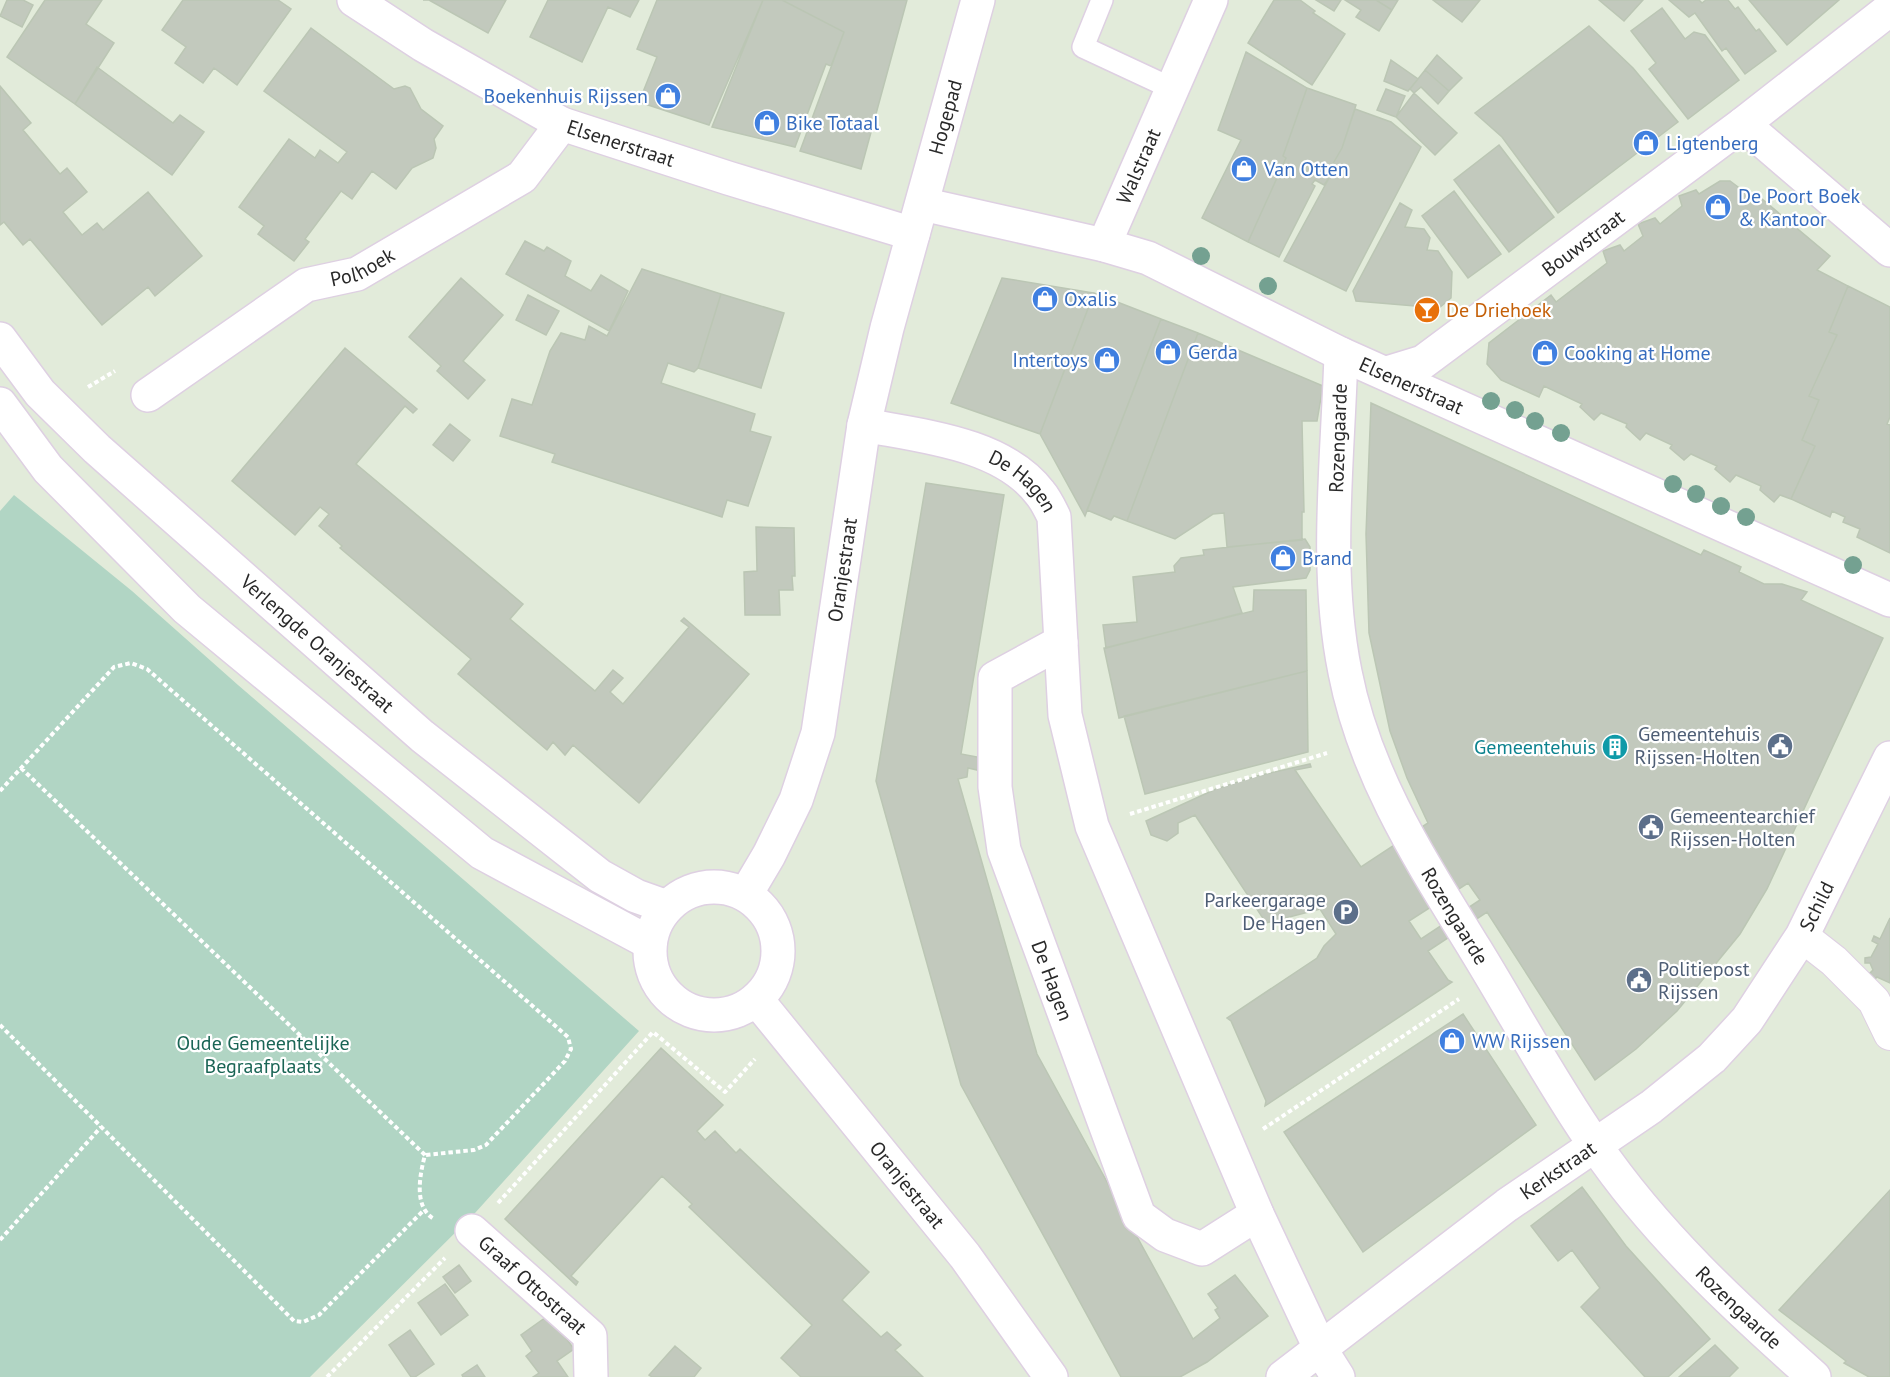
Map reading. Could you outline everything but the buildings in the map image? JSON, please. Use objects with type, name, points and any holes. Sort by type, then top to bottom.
[{"type":"street","name":"Elsenerstraat","points":[[354,0],[423,45],[562,124],[728,178],[918,219],[1104,245],[1148,258],[1341,354],[1388,373],[1890,600]]},
{"type":"street","name":"Hogepad","points":[[918,219],[978,0]]},
{"type":"street","name":"Walstraat","points":[[1104,245],[1211,0]]},
{"type":"street","name":"Bouwstraat","points":[[1388,373],[1423,362],[1743,124],[1890,9]]},
{"type":"street","name":"Polhoek","points":[[148,395],[306,285],[357,274],[522,177],[562,124]]},
{"type":"street","points":[[1743,124],[1890,250]]},
{"type":"street","name":"Oranjestraat","points":[[746,894],[769,855],[796,800],[818,733],[864,425],[918,219]]},
{"type":"street","name":"Verlengde Oranjestraat","points":[[0,339],[40,393],[97,449],[422,736],[600,876],[636,896],[667,907]]},
{"type":"street","name":"Rozengaarde","points":[[1341,354],[1334,565],[1339,634],[1345,672],[1364,742],[1382,789],[1424,865],[1596,1147],[1661,1228],[1733,1303],[1814,1377]]},
{"type":"street","points":[[40,393],[4,419],[48,469],[187,609],[482,853],[650,943]]},
{"type":"street","name":"De Hagen","points":[[864,425],[973,448],[996,458],[1040,492],[1054,517],[1068,734],[1092,826],[1257,1214],[1329,1364]]},
{"type":"street","name":"De Hagen","points":[[1061,642],[995,678],[995,787],[1004,850],[1139,1216],[1165,1235],[1202,1249],[1257,1214]]},
{"type":"street","name":"Schild","points":[[1890,758],[1802,936],[1834,961],[1874,1001],[1890,1034]]},
{"type":"street","points":[[730,888],[746,894],[768,916],[778,944],[779,960],[767,989],[756,1000],[734,1013],[708,1016],[683,1009],[663,992],[651,968],[650,943],[656,923],[667,907],[695,889],[730,888]]},
{"type":"street","name":"Kerkstraat","points":[[1283,1377],[1329,1364],[1390,1293],[1507,1205],[1596,1147],[1659,1101],[1712,1058],[1748,1020],[1802,936]]},
{"type":"street","name":"Oranjestraat","points":[[756,1000],[965,1256],[1051,1377]]},
{"type":"street","name":"Graaf Ottostraat","points":[[472,1231],[590,1336],[591,1377]]},
{"type":"lane","points":[[1102,0],[1083,47],[1171,88]]},
{"type":"path","points":[[40,393],[85,389],[125,364],[148,395]]},
{"type":"path","points":[[0,791],[107,673],[121,664],[139,665],[564,1033],[571,1049],[565,1061],[493,1140],[474,1150],[425,1155],[21,768]]},
{"type":"path","points":[[1092,826],[1364,742]]},
{"type":"path","points":[[1230,1151],[1492,976]]},
{"type":"path","points":[[0,1025],[294,1321],[303,1322],[319,1315],[424,1210]]},
{"type":"path","points":[[327,1377],[472,1231],[653,1032],[725,1092],[750,1063],[783,1033]]},
{"type":"path","points":[[0,1240],[101,1127]]},
{"type":"path","points":[[425,1155],[420,1184],[424,1210],[436,1221],[472,1231]]},
{"type":"green space","name":"Oude Gemeentelijke Begraafplaats","points":[[14,495],[132,591],[639,1031],[475,1213],[310,1377],[0,1377],[0,511]]},
{"type":"place","name":"Boekenhuis Rijssen","points":[[668,96]]},
{"type":"place","name":"Bike Totaal","points":[[767,123]]},
{"type":"place","name":"Ligtenberg","points":[[1646,143]]},
{"type":"place","name":"Van Otten","points":[[1244,169]]},
{"type":"place","name":"De Poort Boek & Kantoor","points":[[1718,207]]},
{"type":"place","name":"Oxalis","points":[[1045,299]]},
{"type":"place","name":"De Driehoek","points":[[1427,310]]},
{"type":"place","name":"Gerda","points":[[1168,352]]},
{"type":"place","name":"Cooking at Home","points":[[1545,353]]},
{"type":"place","name":"Intertoys","points":[[1107,360]]},
{"type":"place","name":"Brand","points":[[1283,558]]},
{"type":"place","name":"Gemeentehuis Rijssen-Holten","points":[[1780,746]]},
{"type":"place","name":"Gemeentehuis","points":[[1615,747]]},
{"type":"place","name":"Gemeentearchief Rijssen-Holten","points":[[1651,827]]},
{"type":"place","name":"Parkeergarage De Hagen","points":[[1346,912]]},
{"type":"place","name":"Politiepost Rijssen","points":[[1639,980]]},
{"type":"place","name":"WW Rijssen","points":[[1452,1041]]}]
